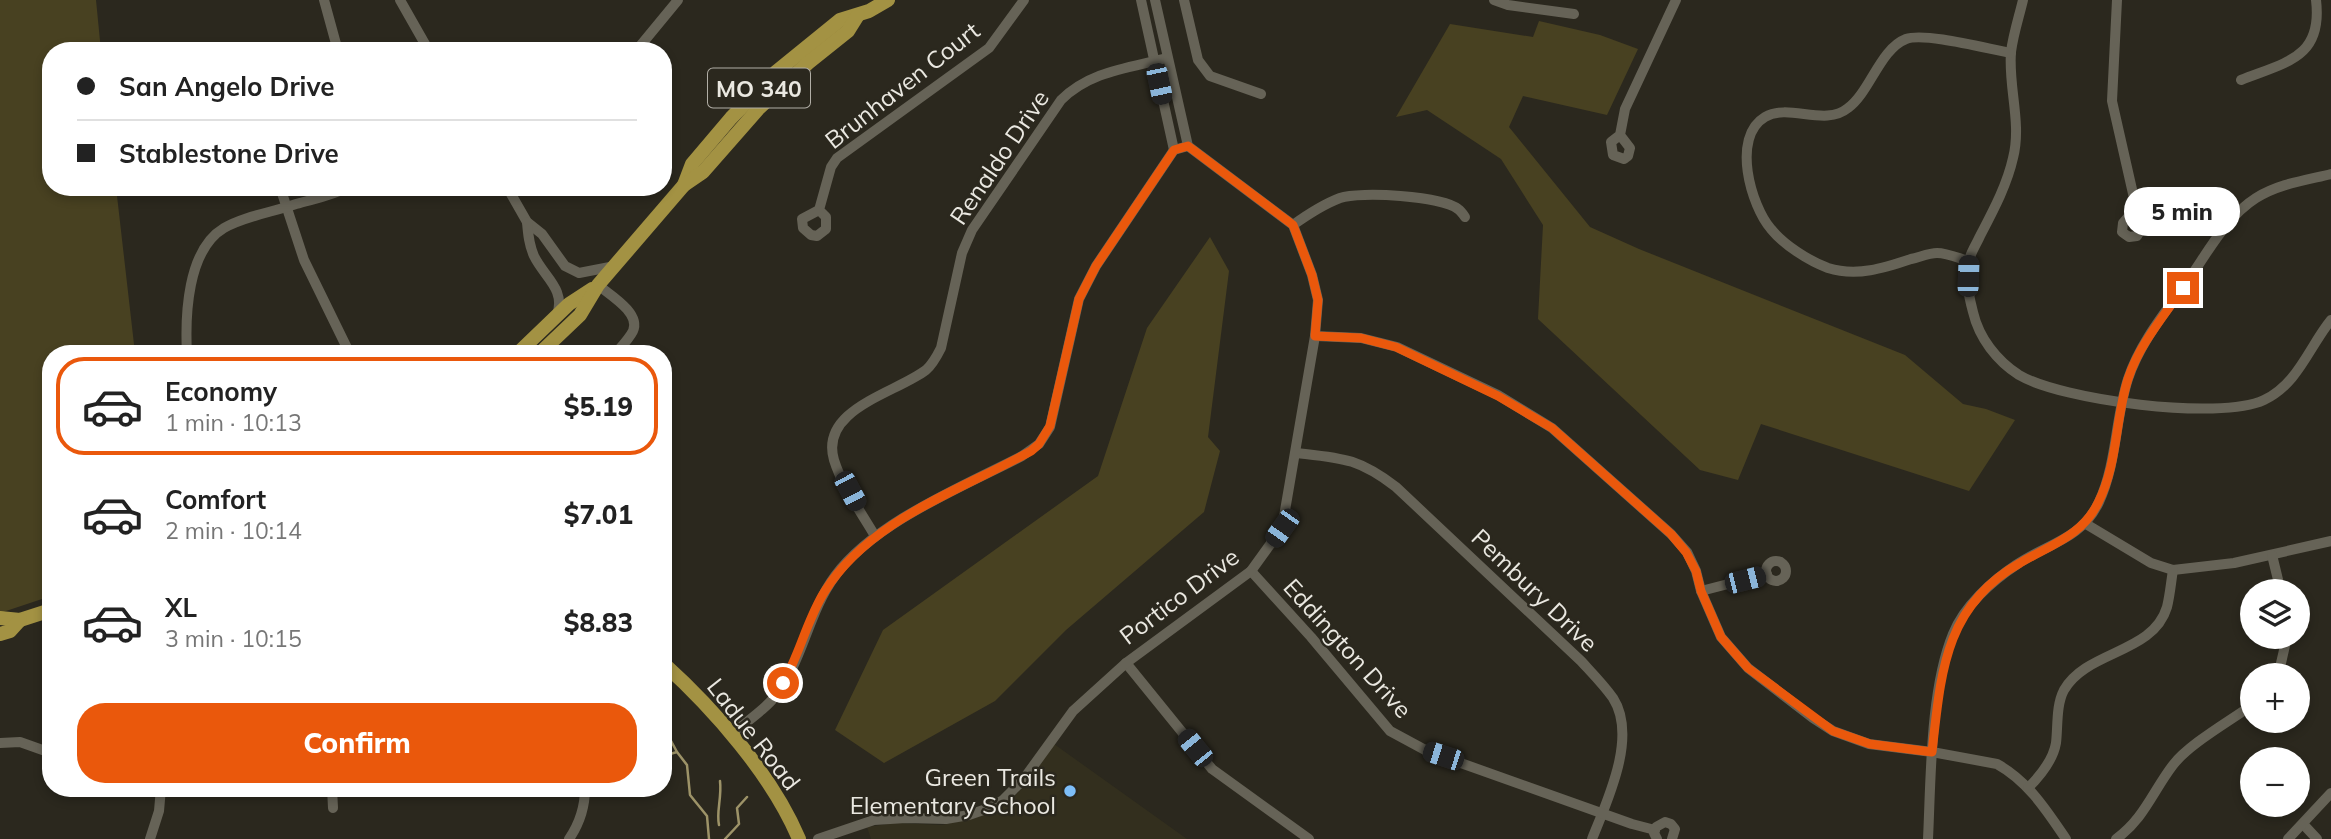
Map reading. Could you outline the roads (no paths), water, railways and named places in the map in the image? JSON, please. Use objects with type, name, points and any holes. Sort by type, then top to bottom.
[{"type":"main road","name":"MO 340","points":[[548,345],[580,315],[598,285],[684,185],[703,173],[759,108],[807,62],[848,31],[863,8],[888,0]]},
{"type":"main road","name":"MO 340","points":[[526,345],[569,304],[598,285]]},
{"type":"main road","points":[[0,618],[20,620],[42,613]]},
{"type":"main road","points":[[0,634],[10,631],[20,620]]},
{"type":"main road","name":"Ladue Road","points":[[672,671],[698,695],[731,734],[791,821],[799,839]]},
{"type":"street","points":[[324,0],[336,42]]},
{"type":"street","points":[[400,0],[424,42]]},
{"type":"street","points":[[643,42],[678,0]]},
{"type":"street","name":"Brunhaven Court","points":[[819,210],[831,167],[838,158],[989,48],[1024,0]]},
{"type":"street","points":[[1141,0],[1174,150]]},
{"type":"street","points":[[1155,0],[1188,146],[1293,225],[1332,202],[1351,196],[1394,195],[1429,200],[1457,208],[1465,217]]},
{"type":"street","points":[[1184,0],[1198,60],[1210,76],[1261,94]]},
{"type":"street","points":[[1494,0],[1508,5],[1574,13]]},
{"type":"street","points":[[1620,135],[1625,109],[1676,0]]},
{"type":"street","points":[[2022,0],[2011,53],[2016,125],[2014,155],[2000,196],[1968,261],[1968,290],[1973,316],[1983,337],[2001,362],[2044,386],[2123,402],[2208,410],[2262,401],[2292,380],[2331,320]]},
{"type":"street","points":[[2117,0],[2112,101],[2136,208]]},
{"type":"street","points":[[2241,80],[2298,56],[2307,47],[2317,27],[2316,0]]},
{"type":"street","points":[[1968,261],[1936,253],[1877,271],[1848,272],[1828,268],[1804,255],[1771,229],[1760,212],[1746,161],[1749,139],[1765,117],[1783,113],[1834,116],[1849,108],[1889,52],[1907,39],[1930,38],[2011,53]]},
{"type":"street","name":"Renaldo Drive","points":[[874,536],[834,458],[833,438],[837,428],[849,414],[920,374],[935,360],[944,337],[962,253],[972,230],[1061,100],[1086,79],[1167,58]]},
{"type":"street","points":[[731,734],[771,700],[793,667],[814,609],[825,590],[837,573],[874,536],[1031,451],[1039,444],[1050,426],[1083,292],[1096,266],[1174,150],[1188,146]]},
{"type":"street","points":[[1928,839],[1932,752],[1944,662],[1953,634],[1961,620],[1986,590],[2018,563],[2066,539],[2086,524],[2099,502],[2112,467],[2127,380],[2138,354],[2229,222],[2256,198],[2280,186],[2331,174]]},
{"type":"street","points":[[283,196],[304,260],[346,345]]},
{"type":"street","points":[[188,345],[192,276],[205,246],[223,229],[321,196]]},
{"type":"street","points":[[512,196],[527,222],[533,253],[559,293],[560,307],[557,316]]},
{"type":"street","points":[[527,222],[542,234],[559,259],[572,271],[588,273],[615,266]]},
{"type":"street","name":"Portico Drive","points":[[818,839],[874,820],[946,819],[969,815],[1003,800],[1023,780],[1073,711],[1126,663],[1251,571],[1282,528],[1315,336],[1318,300],[1312,275],[1293,225]]},
{"type":"street","points":[[598,285],[625,307],[634,321],[635,328],[622,345]]},
{"type":"street","points":[[1315,336],[1361,338],[1396,347],[1538,418],[1671,534],[1686,552],[1696,571],[1701,591],[1721,637],[1748,668],[1813,718],[1853,740],[1997,764],[2028,788],[2066,839]]},
{"type":"street","name":"Pembury Drive","points":[[1297,453],[1342,458],[1364,465],[1396,487],[1571,652],[1615,700],[1623,748],[1592,839]]},
{"type":"street","points":[[2086,524],[2151,563],[2173,570],[2234,563],[2331,541]]},
{"type":"street","points":[[2272,555],[2278,579]]},
{"type":"street","points":[[2028,788],[2041,774],[2053,753],[2063,692],[2084,668],[2146,636],[2167,608],[2173,570]]},
{"type":"street","name":"Eddington Drive","points":[[1251,571],[1311,637],[1390,732],[1427,751],[1603,812],[1656,834],[1658,824],[1668,822],[1675,829],[1672,839]]},
{"type":"street","points":[[1701,591],[1767,575]]},
{"type":"street","points":[[1126,663],[1212,769],[1309,839]]},
{"type":"street","points":[[2116,839],[2144,813],[2174,764],[2240,714]]},
{"type":"street","points":[[0,743],[20,743],[42,750]]},
{"type":"street","points":[[2288,839],[2331,793]]},
{"type":"street","points":[[150,839],[159,811],[160,797]]},
{"type":"street","points":[[332,797],[333,808]]},
{"type":"street","points":[[569,839],[577,828],[585,797]]},
{"type":"street","points":[[2302,824],[2317,839]]},
{"type":"waterway","points":[[672,743],[677,752]]},
{"type":"waterway","points":[[672,753],[677,752],[687,765],[690,795],[707,816],[709,839]]},
{"type":"waterway","points":[[719,825],[720,781]]},
{"type":"waterway","points":[[725,839],[739,824],[737,808],[747,797]]},
{"type":"place","name":"Green Trails Elementary School","points":[[1070,791]]}]
